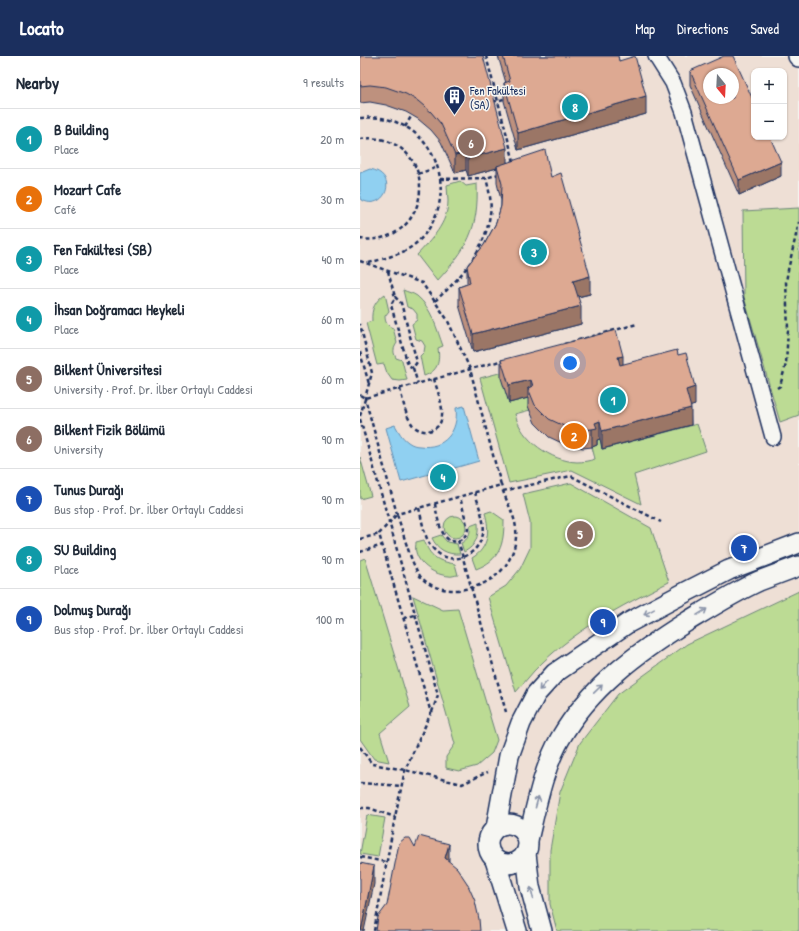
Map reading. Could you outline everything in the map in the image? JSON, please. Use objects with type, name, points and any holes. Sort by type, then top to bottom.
[{"type":"street","points":[[656,56],[673,83],[684,112],[773,437]]},
{"type":"street","points":[[496,828],[509,756],[521,723],[536,694],[555,673],[628,624],[686,592],[729,570],[799,542]]},
{"type":"street","points":[[495,860],[500,863],[518,863],[527,847],[536,803],[546,772],[559,740],[575,714],[595,692],[631,660],[660,639],[714,605],[759,582],[799,566]]},
{"type":"street","points":[[517,931],[495,860],[488,849],[489,837],[496,828],[502,825],[515,825],[521,828],[526,834],[530,888],[542,931]]},
{"type":"path","points":[[486,56],[516,169]]},
{"type":"path","points":[[490,103],[510,98]]},
{"type":"path","points":[[405,127],[412,116]]},
{"type":"path","points":[[360,118],[374,117],[390,120],[405,127],[422,140],[432,153],[438,167],[441,196],[438,212],[431,226],[413,246],[399,254],[368,264]]},
{"type":"path","points":[[360,139],[373,138],[392,143],[407,154],[414,163],[420,184],[419,199],[413,216],[408,223],[390,235],[378,239],[360,239]]},
{"type":"path","points":[[418,174],[438,167]]},
{"type":"path","points":[[440,179],[486,178],[501,174]]},
{"type":"path","points":[[435,301],[465,270],[478,250],[487,231],[490,214],[490,196],[486,178]]},
{"type":"path","points":[[762,397],[774,392],[780,386],[786,364],[788,329],[786,282],[799,222]]},
{"type":"path","points":[[360,261],[422,283],[448,319],[470,370],[501,485],[516,525],[515,548],[508,562],[499,573],[490,579],[471,587],[451,590],[439,589],[430,586],[420,576],[410,553],[397,514],[365,398],[360,395]]},
{"type":"path","points":[[388,271],[395,297],[401,303],[417,362],[414,368],[418,384]]},
{"type":"path","points":[[395,297],[391,305],[408,365],[414,368]]},
{"type":"path","points":[[360,324],[372,373],[360,416]]},
{"type":"path","points":[[557,346],[637,324]]},
{"type":"path","points":[[360,352],[369,385]]},
{"type":"path","points":[[365,398],[506,360]]},
{"type":"path","points":[[400,389],[412,425],[423,431],[430,431],[441,422],[442,416],[442,409],[434,380]]},
{"type":"path","points":[[360,419],[438,695],[405,770],[386,862],[374,931]]},
{"type":"path","points":[[503,491],[571,476],[661,522]]},
{"type":"path","points":[[360,539],[378,534],[397,514],[501,485]]},
{"type":"path","points":[[419,508],[431,546],[438,553],[446,557],[455,559],[463,558],[474,552],[480,544],[484,533],[483,522],[475,492]]},
{"type":"path","points":[[434,504],[444,535],[450,540],[458,540],[464,538],[468,529],[460,497]]},
{"type":"path","points":[[378,534],[383,545],[431,713]]},
{"type":"path","points":[[458,540],[506,712]]},
{"type":"path","points":[[360,552],[383,545]]},
{"type":"path","points":[[404,618],[415,615]]},
{"type":"path","points":[[360,747],[372,764],[405,770],[462,784],[494,769],[509,756]]},
{"type":"path","points":[[360,783],[402,786]]},
{"type":"path","points":[[360,808],[369,808],[395,817]]},
{"type":"path","points":[[360,857],[386,862]]},
{"type":"shaded area","points":[[360,56],[799,56],[799,931],[360,931]]},
{"type":"green space","points":[[460,181],[466,186],[477,184],[476,214],[469,237],[463,248],[456,259],[437,281],[417,255],[438,231],[445,217],[448,201],[447,185]]},
{"type":"green space","points":[[799,208],[799,415],[780,422],[744,297],[743,211]]},
{"type":"green space","points":[[403,290],[417,296],[427,307],[443,346],[438,348],[439,358],[435,369],[424,376],[420,356],[424,352],[425,346],[422,341],[416,339],[412,324],[417,320],[417,314],[413,309],[407,307]]},
{"type":"green space","points":[[385,294],[389,311],[385,316],[385,320],[388,325],[393,328],[397,343],[394,349],[394,354],[396,358],[402,360],[407,380],[392,380],[387,373],[384,364],[377,365],[366,323],[372,321],[374,306]]},
{"type":"green space","points":[[530,365],[530,410],[515,414],[518,423],[530,440],[538,447],[557,458],[577,462],[588,461],[595,459],[592,447],[595,440],[600,439],[603,449],[697,424],[706,451],[634,475],[641,504],[572,470],[509,483],[480,378]]},
{"type":"green space","points":[[360,457],[371,496],[360,499]]},
{"type":"green space","points":[[571,483],[651,528],[669,582],[615,610],[580,632],[548,657],[516,692],[488,597],[506,586],[520,569],[530,548],[530,522],[523,494]]},
{"type":"green space","points":[[491,511],[504,520],[503,537],[499,550],[495,556],[490,561],[476,569],[472,558],[478,554],[485,544],[488,532],[485,513]]},
{"type":"green space","points":[[455,516],[463,519],[466,527],[463,535],[455,538],[447,535],[444,527],[447,519]]},
{"type":"green space","points":[[478,523],[476,540],[468,550],[464,552],[461,543],[466,540],[470,531],[470,526]]},
{"type":"green space","points":[[441,535],[447,542],[457,544],[460,554],[447,552],[434,542],[432,538]]},
{"type":"green space","points":[[424,540],[426,546],[435,557],[439,560],[455,564],[458,575],[450,576],[438,574],[420,561],[416,552],[416,542]]},
{"type":"green space","points":[[365,558],[410,707],[380,733],[389,762],[374,759],[360,739],[360,560]]},
{"type":"green space","points":[[799,591],[799,931],[557,931],[550,904],[550,850],[560,792],[580,743],[618,694],[687,644]]},
{"type":"green space","points":[[413,596],[443,610],[458,609],[497,740],[492,753],[477,766],[459,771],[446,768],[446,757],[455,744]]},
{"type":"green space","points":[[367,815],[385,818],[378,857],[360,854]]},
{"type":"water","points":[[370,169],[379,173],[385,178],[387,185],[386,192],[382,198],[369,202],[360,199],[360,173]]},
{"type":"water","points":[[464,406],[479,461],[451,469],[450,465],[432,470],[433,473],[401,482],[386,428],[395,425],[404,439],[414,445],[436,445],[443,442],[452,431],[455,424],[456,408]]},
{"type":"building","name":"Fen Fakültesi (SA)","points":[[360,56],[483,56],[507,148],[468,158],[466,152],[455,155],[441,124],[431,112],[418,101],[406,94],[386,87],[370,85],[360,86]]},
{"type":"building","points":[[503,56],[618,56],[619,61],[635,56],[646,96],[518,133],[504,83],[510,81]]},
{"type":"building","points":[[724,56],[733,56],[738,68],[703,68],[703,100],[690,71]]},
{"type":"building","points":[[739,69],[751,95],[751,140],[771,140],[781,162],[739,180],[705,104],[739,104]]},
{"type":"building","points":[[545,150],[551,177],[561,173],[590,276],[573,281],[581,306],[473,334],[459,287],[470,283],[467,266],[484,245],[496,223],[501,206],[502,184],[497,166]]},
{"type":"building","points":[[616,330],[623,356],[618,357],[620,365],[677,350],[678,355],[686,353],[695,387],[686,390],[691,408],[602,431],[600,421],[595,423],[597,428],[583,430],[564,426],[549,419],[535,405],[528,388],[533,386],[531,380],[509,385],[501,360]]},
{"type":"building","points":[[419,836],[449,844],[445,858],[457,868],[467,883],[475,901],[480,931],[376,931],[378,917],[387,905],[399,843],[405,838],[410,838],[415,847]]},
{"type":"building","points":[[360,863],[374,866],[361,931],[360,931]]},
{"type":"place","name":"SU Building","points":[[575,107]]},
{"type":"place","name":"Fen Fakültesi (SA)","points":[[455,116]]},
{"type":"place","name":"Bilkent Fizik Bölümü","points":[[471,143]]},
{"type":"place","name":"Fen Fakültesi (SB)","points":[[534,252]]},
{"type":"place","name":"B Building","points":[[613,400]]},
{"type":"place","name":"Mozart Cafe","points":[[574,436]]},
{"type":"place","name":"İhsan Doğramacı Heykeli","points":[[443,477]]},
{"type":"place","name":"Bilkent Üniversitesi","points":[[580,534]]},
{"type":"place","name":"Tunus Durağı","points":[[744,548]]},
{"type":"place","name":"Dolmuş Durağı","points":[[603,622]]}]
